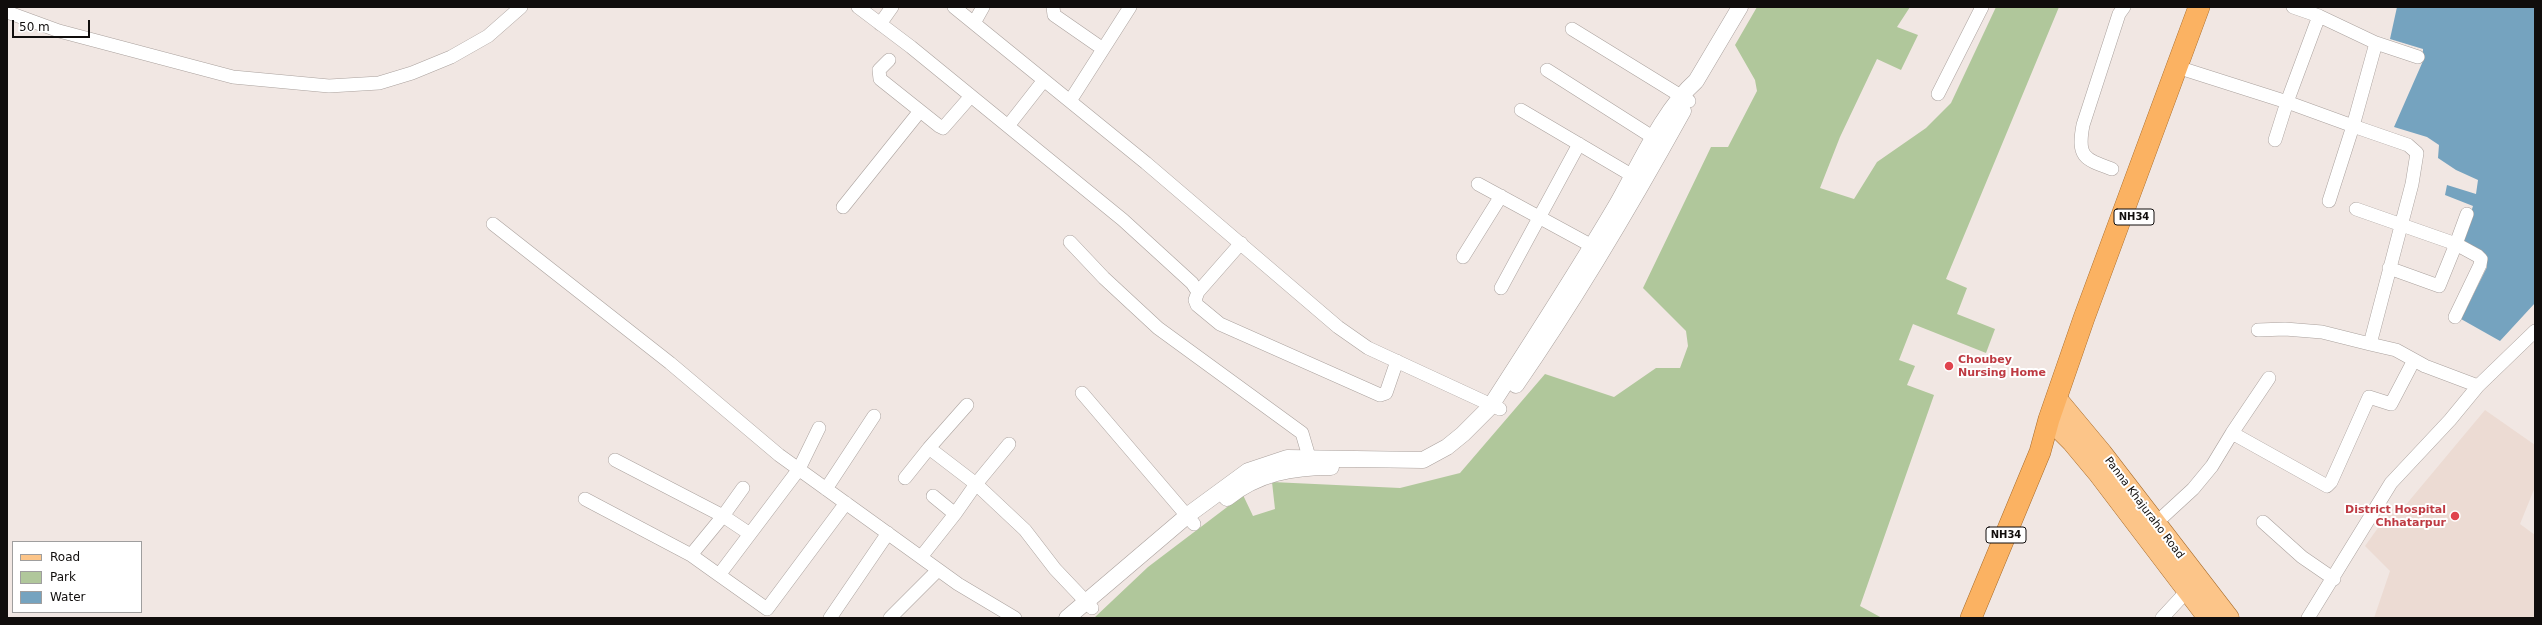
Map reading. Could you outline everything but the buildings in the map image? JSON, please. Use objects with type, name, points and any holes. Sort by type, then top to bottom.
[{"type":"highway","name":"NH34","points":[[1972,618],[2040,452],[2058,414],[2182,69],[2201,7]]},
{"type":"main road","name":"Panna Khajuraho Road","points":[[2058,414],[2156,523],[2229,618]]},
{"type":"main road","name":"Panna Khajuraho Road","points":[[2058,414],[2208,618]]},
{"type":"street","points":[[7,12],[59,31],[233,77],[329,86],[379,83],[412,73],[451,57],[488,36],[521,7]]},
{"type":"street","points":[[858,7],[971,96],[1123,220],[1192,283],[1198,292]]},
{"type":"street","points":[[880,24],[892,7]]},
{"type":"street","points":[[954,7],[1241,243],[1338,327],[1368,348],[1495,408]]},
{"type":"street","points":[[974,23],[983,7]]},
{"type":"street","points":[[1053,7],[1054,15],[1103,49]]},
{"type":"street","points":[[1070,101],[1130,7]]},
{"type":"street","points":[[1067,618],[1086,609],[1191,520],[1236,491],[1258,479],[1311,462],[1396,469],[1430,466],[1454,454],[1477,435],[1495,408],[1592,246],[1654,138],[1685,99],[1695,90],[1696,81],[1740,7]]},
{"type":"street","points":[[1938,94],[1982,7]]},
{"type":"street","points":[[2112,169],[2085,157],[2080,150],[2080,142],[2083,126],[2117,22],[2124,7]]},
{"type":"street","points":[[2293,7],[2319,16],[2376,43],[2418,57]]},
{"type":"street","points":[[2275,140],[2287,102],[2319,16]]},
{"type":"street","points":[[1572,29],[1685,99]]},
{"type":"street","points":[[2329,200],[2353,126],[2376,43]]},
{"type":"street","points":[[889,60],[879,70],[880,78],[920,112],[943,128],[971,96]]},
{"type":"street","points":[[2182,69],[2287,102],[2408,145],[2417,153],[2412,184],[2370,344]]},
{"type":"street","points":[[1547,70],[1654,138]]},
{"type":"street","points":[[1008,126],[1044,80]]},
{"type":"street","points":[[1495,408],[1544,345],[1631,205],[1685,99]]},
{"type":"street","points":[[1521,110],[1633,176]]},
{"type":"street","points":[[843,207],[920,112]]},
{"type":"street","points":[[1502,288],[1579,144]]},
{"type":"street","points":[[1478,184],[1592,246]]},
{"type":"street","points":[[1463,257],[1500,196]]},
{"type":"street","points":[[2356,209],[2400,226],[2456,244],[2474,253],[2481,261],[2454,317]]},
{"type":"street","points":[[2389,268],[2439,286],[2467,214]]},
{"type":"street","points":[[493,224],[670,363],[799,469],[938,570],[1015,618]]},
{"type":"street","points":[[1070,242],[1104,278],[1158,328],[1302,433],[1311,462]]},
{"type":"street","points":[[1241,243],[1198,292],[1195,300],[1197,305],[1220,324],[1380,395],[1386,392],[1397,362]]},
{"type":"street","points":[[2258,330],[2285,329],[2322,332],[2396,350],[2414,360],[2478,386]]},
{"type":"street","points":[[2308,618],[2334,579],[2356,538],[2391,483],[2450,420],[2478,386],[2531,342],[2535,332]]},
{"type":"street","points":[[2232,433],[2327,486],[2331,482],[2369,397],[2391,404],[2414,360]]},
{"type":"street","points":[[2156,523],[2207,472],[2269,378]]},
{"type":"street","points":[[1082,393],[1191,520]]},
{"type":"street","points":[[905,478],[966,405]]},
{"type":"street","points":[[826,489],[874,416]]},
{"type":"street","points":[[719,575],[799,469],[819,428]]},
{"type":"street","points":[[921,557],[955,514],[976,484],[1009,444]]},
{"type":"street","points":[[929,448],[976,484],[1025,530],[1086,609]]},
{"type":"street","points":[[614,460],[723,516],[750,534]]},
{"type":"street","points":[[691,555],[723,516],[743,488]]},
{"type":"street","points":[[933,496],[955,514]]},
{"type":"street","points":[[585,499],[691,555],[766,609],[846,503]]},
{"type":"street","points":[[2263,522],[2302,557],[2334,579]]},
{"type":"street","points":[[830,618],[888,533]]},
{"type":"street","points":[[890,618],[938,570]]},
{"type":"street","points":[[2162,618],[2187,591]]},
{"type":"shaded area","name":"District Hospital Chhatarpur","points":[[2485,410],[2535,445],[2535,487],[2520,524],[2535,535],[2535,618],[2374,618],[2390,571],[2365,546],[2395,504],[2404,507]]},
{"type":"green space","points":[[1757,7],[1910,7],[1897,27],[1918,35],[1901,70],[1877,59],[1840,137],[1820,188],[1854,199],[1877,162],[1926,128],[1951,103],[1996,7],[2059,7],[1946,279],[1967,288],[1957,314],[1995,329],[1986,353],[1913,324],[1899,360],[1915,366],[1907,385],[1934,395],[1860,606],[1882,618],[1094,618],[1148,567],[1243,495],[1253,516],[1275,509],[1272,482],[1400,488],[1460,473],[1545,374],[1614,397],[1656,368],[1680,368],[1688,346],[1686,331],[1643,288],[1711,147],[1728,147],[1757,91],[1755,80],[1735,45]]},
{"type":"water","points":[[2397,7],[2535,7],[2535,303],[2500,341],[2461,319],[2487,267],[2481,254],[2461,244],[2473,206],[2445,195],[2447,185],[2476,194],[2478,180],[2456,170],[2438,158],[2439,145],[2427,137],[2394,127],[2423,61],[2423,49],[2390,39]]},
{"type":"place","name":"Choubey Nursing Home","points":[[1949,366]]},
{"type":"place","name":"District Hospital Chhatarpur","points":[[2455,516]]}]
